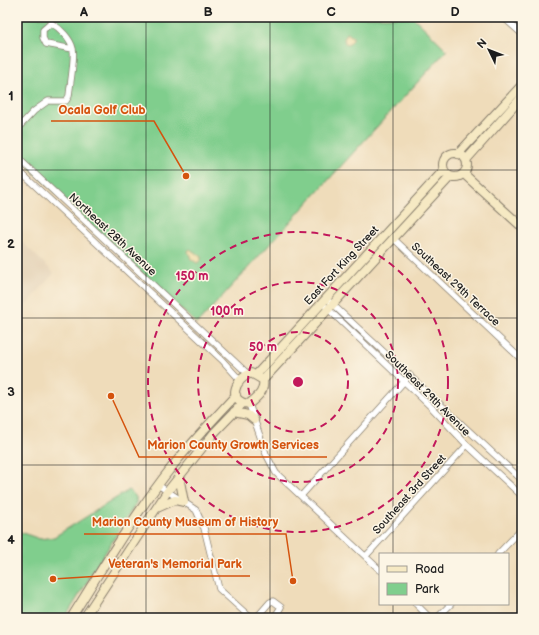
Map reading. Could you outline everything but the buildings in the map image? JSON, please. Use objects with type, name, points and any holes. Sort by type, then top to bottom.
[{"type":"street","points":[[503,17],[522,34]]},
{"type":"street","points":[[17,129],[34,111],[48,101],[66,101],[69,96],[73,49],[65,34],[57,26],[51,24],[43,30],[43,38],[46,44],[73,49]]},
{"type":"street","name":"East Fort King Street","points":[[252,375],[324,300],[444,170],[443,166],[446,157],[454,153],[458,154],[522,85]]},
{"type":"street","points":[[466,160],[522,98]]},
{"type":"street","points":[[444,170],[450,177],[456,178],[464,174],[467,165],[466,160],[458,154]]},
{"type":"street","name":"Northeast 28th Avenue","points":[[17,158],[252,375]]},
{"type":"street","name":"Northeast 28th Avenue","points":[[17,169],[222,360],[240,380]]},
{"type":"street","points":[[464,174],[522,227]]},
{"type":"street","name":"East Fort King Street","points":[[263,380],[331,308],[450,177]]},
{"type":"street","name":"Southeast 29th Terrace","points":[[394,239],[522,360]]},
{"type":"street","name":"Southeast 29th Avenue","points":[[324,300],[467,446],[522,496]]},
{"type":"street","name":"Southeast 29th Avenue","points":[[331,308],[410,375],[522,480]]},
{"type":"street","points":[[71,618],[131,523],[158,485],[200,434],[236,395],[236,386],[240,380],[252,375],[263,380],[264,387],[260,394],[234,412],[214,433],[179,476],[154,511],[84,618]]},
{"type":"street","points":[[300,496],[410,375]]},
{"type":"street","points":[[236,395],[246,403],[254,420],[266,454],[276,473],[379,569]]},
{"type":"street","points":[[234,412],[248,415],[254,420]]},
{"type":"street","name":"Southeast 3rd Street","points":[[366,556],[467,446]]},
{"type":"street","points":[[179,476],[184,502]]},
{"type":"street","points":[[158,485],[196,510],[204,528],[219,589],[251,618]]},
{"type":"street","points":[[154,511],[168,502],[175,500],[184,502]]},
{"type":"street","points":[[499,553],[522,529]]},
{"type":"street","points":[[256,618],[270,602],[277,602],[281,607],[276,616]]},
{"type":"street","points":[[417,605],[430,618]]},
{"type":"street","points":[[437,618],[449,605]]},
{"type":"shaded area","points":[[17,173],[28,184],[17,197]]},
{"type":"shaded area","points":[[17,237],[54,273],[17,316]]},
{"type":"green space","points":[[17,17],[413,17],[447,50],[197,324],[17,156]]},
{"type":"green space","points":[[129,490],[136,497],[136,503],[65,618],[17,618],[17,531],[40,539],[54,537]]},
{"type":"sand","points":[[347,33],[353,37],[353,40],[348,45],[345,43],[344,39]]},
{"type":"sand","points":[[190,249],[201,257],[201,260],[197,263],[191,259],[188,251]]},
{"type":"place","name":"Ocala Golf Club","points":[[186,176]]},
{"type":"place","name":"Marion County Growth Services","points":[[111,396]]},
{"type":"place","name":"Veteran's Memorial Park","points":[[53,579]]},
{"type":"place","name":"Marion County Museum of History","points":[[293,581]]}]
